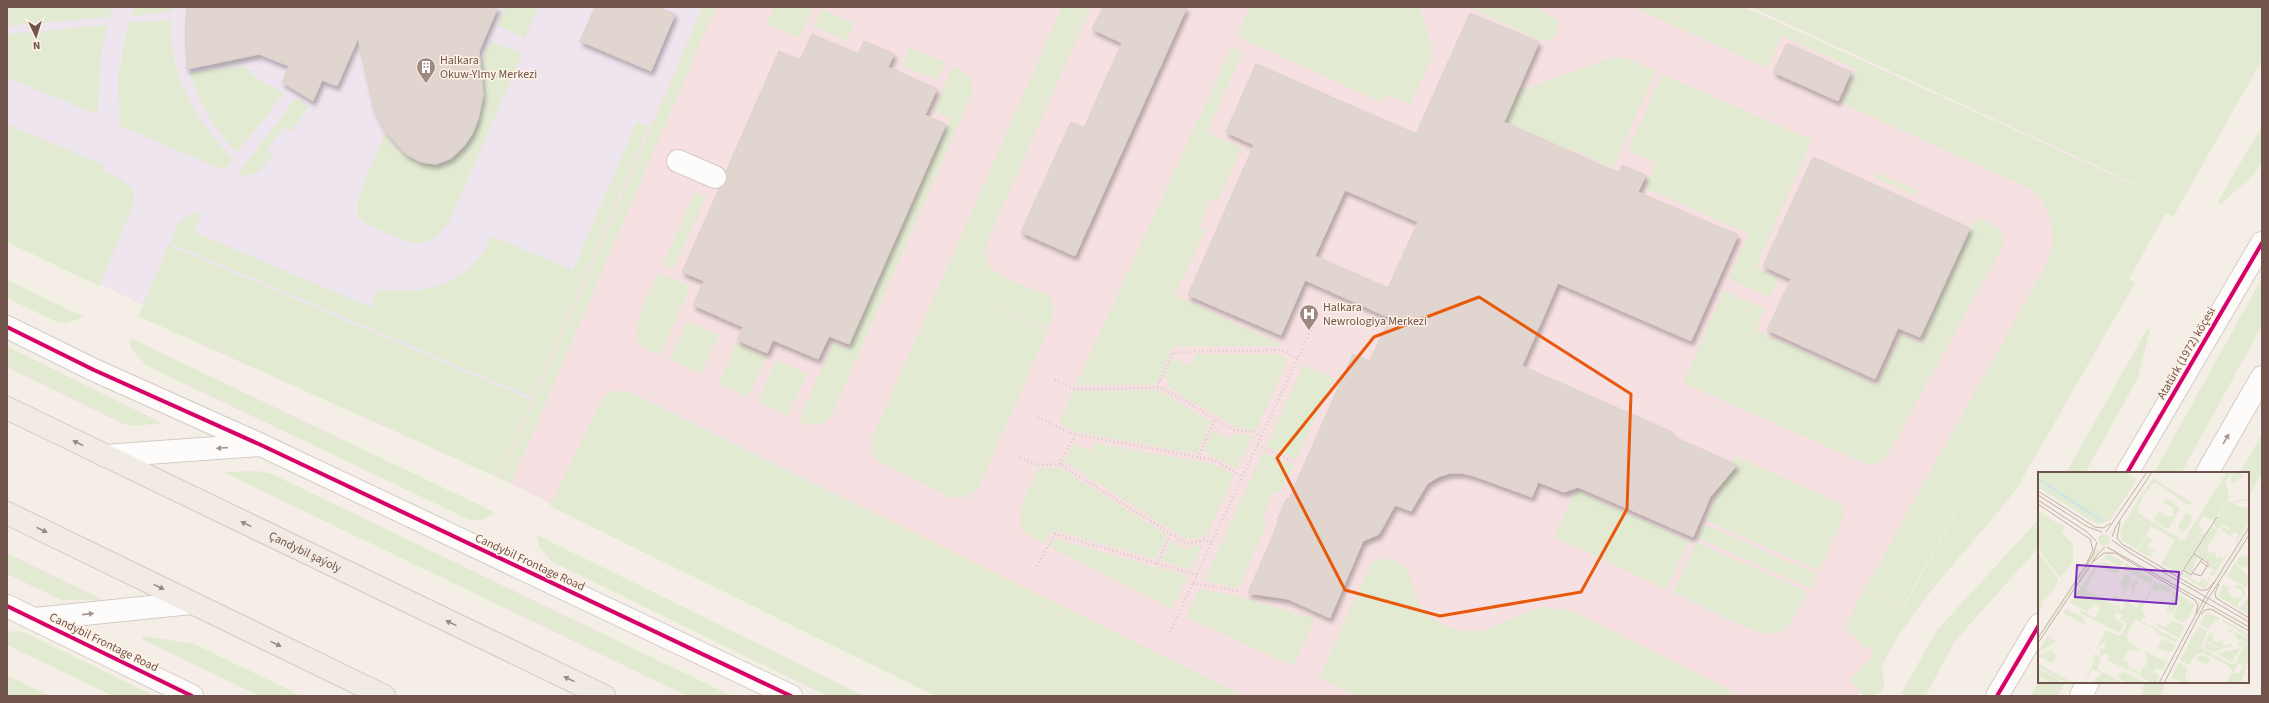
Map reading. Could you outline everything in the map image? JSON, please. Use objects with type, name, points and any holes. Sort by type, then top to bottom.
[{"type":"main road","name":"Çandybil şaýoly","points":[[7,408],[604,696]]},
{"type":"main road","points":[[7,514],[384,696]]},
{"type":"street","points":[[678,161],[715,177]]},
{"type":"street","name":"Atatürk (1972) köçesi","points":[[2129,472],[2262,243]]},
{"type":"street","name":"Candybil Frontage Road","points":[[7,327],[94,370],[261,445],[791,696]]},
{"type":"street","points":[[2208,472],[2262,377]]},
{"type":"street","points":[[105,456],[261,445]]},
{"type":"street","points":[[35,619],[191,603]]},
{"type":"street","name":"Candybil Frontage Road","points":[[7,606],[192,696]]},
{"type":"street","points":[[1997,696],[2038,626]]},
{"type":"street","points":[[2080,696],[2088,683]]},
{"type":"street","points":[[2087,696],[2089,683]]},
{"type":"path","points":[[1170,632],[1317,317]]},
{"type":"path","points":[[1157,387],[1173,352],[1281,350],[1298,359]]},
{"type":"path","points":[[1055,380],[1075,389],[1162,388],[1234,430],[1254,432],[1262,436]]},
{"type":"path","points":[[1038,417],[1075,435],[1214,460],[1243,477]]},
{"type":"path","points":[[1198,458],[1215,420]]},
{"type":"path","points":[[1060,464],[1075,435]]},
{"type":"path","points":[[1258,445],[1295,462]]},
{"type":"path","points":[[1020,458],[1040,465],[1060,464],[1187,544],[1204,540],[1212,543]]},
{"type":"path","points":[[1037,566],[1054,534],[1197,575]]},
{"type":"path","points":[[1156,564],[1171,534]]},
{"type":"path","points":[[1193,583],[1238,591]]},
{"type":"highlighted area","points":[[1479,297],[1631,394],[1627,509],[1581,592],[1440,616],[1345,590],[1277,458],[1374,337]]},
{"type":"shaded area","points":[[7,7],[702,7],[498,477],[7,239]]},
{"type":"shaded area","name":"Halkara Newrologiya Merkezi","points":[[702,7],[1745,7],[2138,186],[1901,610],[1857,696],[940,696],[498,477]]},
{"type":"green space","points":[[7,7],[112,7],[110,17],[7,26]]},
{"type":"green space","points":[[134,7],[173,7],[172,12],[131,16]]},
{"type":"green space","points":[[505,7],[538,7],[525,38],[497,25]]},
{"type":"green space","points":[[703,7],[716,7],[511,484],[500,479]]},
{"type":"green space","points":[[774,7],[813,7],[799,38],[767,24]]},
{"type":"green space","points":[[1062,7],[1084,7],[987,229],[1085,7],[1091,7],[986,245],[985,255],[986,261],[996,272],[1013,281],[1046,294],[1052,302],[1054,310],[1052,319],[1048,328],[972,295],[1048,330],[979,487],[967,497],[952,498],[881,463],[875,458],[872,451],[873,436]]},
{"type":"green space","points":[[1250,7],[1419,7],[1432,46],[1432,58],[1410,105],[1387,95],[1383,103],[1236,36]]},
{"type":"green space","points":[[1468,7],[1534,7],[1557,19],[1559,28],[1558,32],[1556,36],[1550,40],[1540,40]]},
{"type":"green space","points":[[1633,7],[1744,7],[2137,186],[1901,609],[1863,592],[2047,263],[2052,243],[2052,234],[2049,215],[2045,206],[2033,190],[1841,103],[1856,69],[1782,36],[1767,68]]},
{"type":"green space","points":[[1751,7],[2262,7],[2262,60],[2173,217],[2166,213],[2129,279],[2135,283],[2017,488],[1944,575],[1910,619],[1881,668],[1884,685],[1880,693],[1876,695],[1863,695],[1849,680],[1874,655],[1867,646],[1864,648],[1856,637],[1845,629],[1862,593],[1902,610],[2138,185]]},
{"type":"green space","points":[[822,9],[854,23],[847,41],[814,27]]},
{"type":"green space","points":[[171,20],[175,60],[187,96],[207,129],[233,159],[224,170],[120,126],[118,78],[128,23]]},
{"type":"green space","points":[[108,25],[101,52],[98,112],[94,113],[7,78],[7,34]]},
{"type":"green space","points":[[491,41],[522,54],[450,220],[437,236],[423,242],[407,241],[365,223],[358,217],[357,203],[360,192],[385,134],[395,146],[406,155],[424,164],[432,165],[443,164],[453,159],[469,140],[480,116],[483,104],[484,94],[482,61]]},
{"type":"green space","points":[[1232,46],[1243,52],[1207,132],[1242,148],[1218,200],[1212,198],[1199,228],[1205,231],[1175,295],[1284,346],[1173,347],[1156,385],[1076,385]]},
{"type":"green space","points":[[910,47],[945,63],[937,80],[902,65]]},
{"type":"green space","points":[[1623,57],[1656,71],[1613,168],[1506,122],[1519,91],[1607,59]]},
{"type":"green space","points":[[244,66],[260,81],[284,93],[237,153],[221,134],[209,116],[189,73]]},
{"type":"green space","points":[[953,66],[969,76],[973,88],[972,94],[832,415],[825,422],[817,425],[799,421],[833,342],[849,348],[950,119],[933,111]]},
{"type":"green space","points":[[1662,74],[1812,140],[1756,267],[1779,278],[1770,297],[1729,279],[1749,234],[1645,188],[1656,163],[1628,150]]},
{"type":"green space","points":[[296,98],[309,107],[290,132],[284,127],[267,149],[273,154],[262,168],[254,174],[238,174]]},
{"type":"green space","points":[[637,121],[649,127],[533,398],[170,243],[178,226],[185,217],[195,213],[202,214],[194,232],[371,307],[379,289],[397,291],[431,288],[460,276],[472,266],[483,252],[492,236],[573,270]]},
{"type":"green space","points":[[7,124],[104,165],[102,171],[124,181],[134,194],[135,201],[99,286],[7,242]]},
{"type":"green space","points":[[2262,126],[2262,158],[2260,165],[2251,177],[2221,205],[2217,203]]},
{"type":"green space","points":[[1876,172],[1918,191],[1916,196],[1874,177]]},
{"type":"green space","points":[[695,192],[706,197],[674,269],[663,264]]},
{"type":"green space","points":[[1977,217],[1999,228],[2004,240],[2003,246],[1887,456],[1879,463],[1869,465],[1683,383],[1724,291],[1765,309],[1756,330],[1877,385],[1901,335],[1920,343]]},
{"type":"green space","points":[[169,245],[532,400],[499,478],[138,316]]},
{"type":"green space","points":[[659,273],[691,286],[660,355],[647,350],[637,339],[637,330],[642,309]]},
{"type":"green space","points":[[2262,278],[2262,326],[2182,472],[2155,472]]},
{"type":"green space","points":[[7,280],[84,317],[65,324],[57,322],[7,298]]},
{"type":"green space","points":[[687,321],[719,335],[701,374],[670,359]]},
{"type":"green space","points":[[2147,329],[2150,330],[2138,378],[2086,472],[2067,472]]},
{"type":"green space","points":[[130,338],[496,513],[479,521],[468,519],[147,366],[131,349]]},
{"type":"green space","points":[[736,343],[766,356],[748,397],[719,383]]},
{"type":"green space","points":[[7,346],[162,423],[135,426],[121,423],[7,367]]},
{"type":"green space","points":[[1196,354],[1278,354],[1288,360],[1256,430],[1236,427],[1167,387],[1170,380],[1163,377],[1172,357],[1191,366]]},
{"type":"green space","points":[[776,360],[807,373],[788,416],[758,402]]},
{"type":"green space","points":[[1304,365],[1334,379],[1296,459],[1266,446]]},
{"type":"green space","points":[[1158,390],[1211,422],[1197,454],[1076,432],[1059,422],[1073,391]]},
{"type":"green space","points":[[617,391],[626,391],[636,395],[1244,696],[935,696],[550,506],[601,401],[607,394]]},
{"type":"green space","points":[[1213,431],[1229,439],[1233,433],[1253,436],[1237,469],[1204,452]]},
{"type":"green space","points":[[2262,434],[2262,473],[2249,496],[2249,472],[2241,472]]},
{"type":"green space","points":[[1095,443],[1214,464],[1234,476],[1206,536],[1187,540],[1064,462],[1074,444],[1091,451]]},
{"type":"green space","points":[[1263,452],[1294,466],[1280,493],[1274,491],[1261,522],[1267,525],[1238,588],[1204,581]]},
{"type":"green space","points":[[1735,456],[1838,502],[1844,510],[1843,519],[1819,571],[1706,520]]},
{"type":"green space","points":[[1059,467],[1167,535],[1155,559],[1053,530],[1044,544],[1022,531],[1022,507],[1038,468]]},
{"type":"green space","points":[[258,471],[274,475],[732,696],[687,696],[223,472]]},
{"type":"green space","points":[[1576,490],[1689,541],[1666,589],[1554,537]]},
{"type":"green space","points":[[2038,520],[2038,548],[1955,641],[1926,695],[1900,696],[1937,630]]},
{"type":"green space","points":[[1704,524],[1817,574],[1811,589],[1698,538]]},
{"type":"green space","points":[[537,535],[864,696],[827,696],[551,561],[539,546]]},
{"type":"green space","points":[[1056,539],[1188,576],[1172,609],[1050,547]]},
{"type":"green space","points":[[1171,540],[1187,550],[1189,547],[1202,545],[1191,570],[1160,561]]},
{"type":"green space","points":[[1697,542],[1808,592],[1788,626],[1780,633],[1772,634],[1759,632],[1728,619],[1673,592]]},
{"type":"green space","points":[[7,553],[103,600],[61,600],[7,574]]},
{"type":"green space","points":[[1383,558],[1395,561],[1408,569],[1417,601],[1428,616],[1445,626],[1464,631],[1482,631],[1540,607],[1570,610],[1728,689],[1736,696],[1356,696],[1319,678],[1372,562]]},
{"type":"green space","points":[[1199,589],[1238,596],[1315,619],[1293,666],[1186,617]]},
{"type":"green space","points":[[7,632],[23,632],[155,696],[113,696],[7,645]]},
{"type":"green space","points":[[143,636],[194,644],[302,696],[259,696],[142,639]]},
{"type":"green space","points":[[7,675],[50,696],[7,696]]},
{"type":"green space","points":[[2038,683],[2064,683],[2058,696],[2031,696]]},
{"type":"green space","points":[[2145,683],[2165,683],[2161,696],[2141,696]]},
{"type":"building","name":"Halkara Okuw-Ylmy Merkezi","points":[[187,7],[498,7],[479,51],[483,95],[478,119],[472,134],[464,146],[451,158],[436,164],[421,162],[406,154],[386,132],[374,109],[358,38],[337,86],[322,80],[313,101],[282,82],[289,66],[259,54],[187,69],[185,31]]},
{"type":"building","points":[[595,7],[658,7],[675,14],[651,71],[580,41]]},
{"type":"building","points":[[1103,7],[1187,7],[1075,256],[1021,232],[1071,122],[1084,128],[1122,43],[1092,29]]},
{"type":"building","points":[[1470,13],[1539,42],[1504,122],[1619,173],[1622,165],[1646,175],[1638,192],[1738,235],[1691,341],[1558,283],[1522,366],[1672,432],[1670,435],[1737,465],[1710,497],[1693,537],[1578,487],[1564,492],[1538,482],[1532,497],[1462,473],[1450,473],[1438,477],[1427,484],[1411,511],[1395,505],[1379,534],[1363,541],[1330,618],[1288,599],[1248,593],[1279,521],[1277,520],[1287,498],[1289,499],[1353,354],[1370,361],[1390,318],[1305,280],[1281,335],[1188,295],[1254,145],[1226,132],[1256,64],[1416,134]],"holes":[[[1345,190],[1418,222],[1388,288],[1315,256]]]},
{"type":"building","points":[[812,34],[858,54],[864,41],[894,54],[888,67],[937,89],[925,115],[946,124],[849,344],[829,336],[818,359],[773,340],[767,353],[737,340],[743,327],[693,305],[704,281],[682,272],[719,189],[726,182],[726,172],[779,51],[800,60]]},
{"type":"building","points":[[1787,43],[1851,72],[1838,101],[1773,72]]},
{"type":"building","points":[[1813,157],[1970,228],[1920,337],[1898,328],[1875,379],[1767,330],[1791,279],[1763,266]]},
{"type":"cycle path","points":[[2128,472],[2262,243]]},
{"type":"cycle path","points":[[7,327],[94,370],[261,445],[791,696]]},
{"type":"cycle path","points":[[7,606],[192,696]]},
{"type":"cycle path","points":[[1997,696],[2038,627]]},
{"type":"place","name":"Halkara Okuw-Ylmy Merkezi","points":[[426,84]]},
{"type":"place","name":"Halkara Newrologiya Merkezi","points":[[1309,331]]}]
